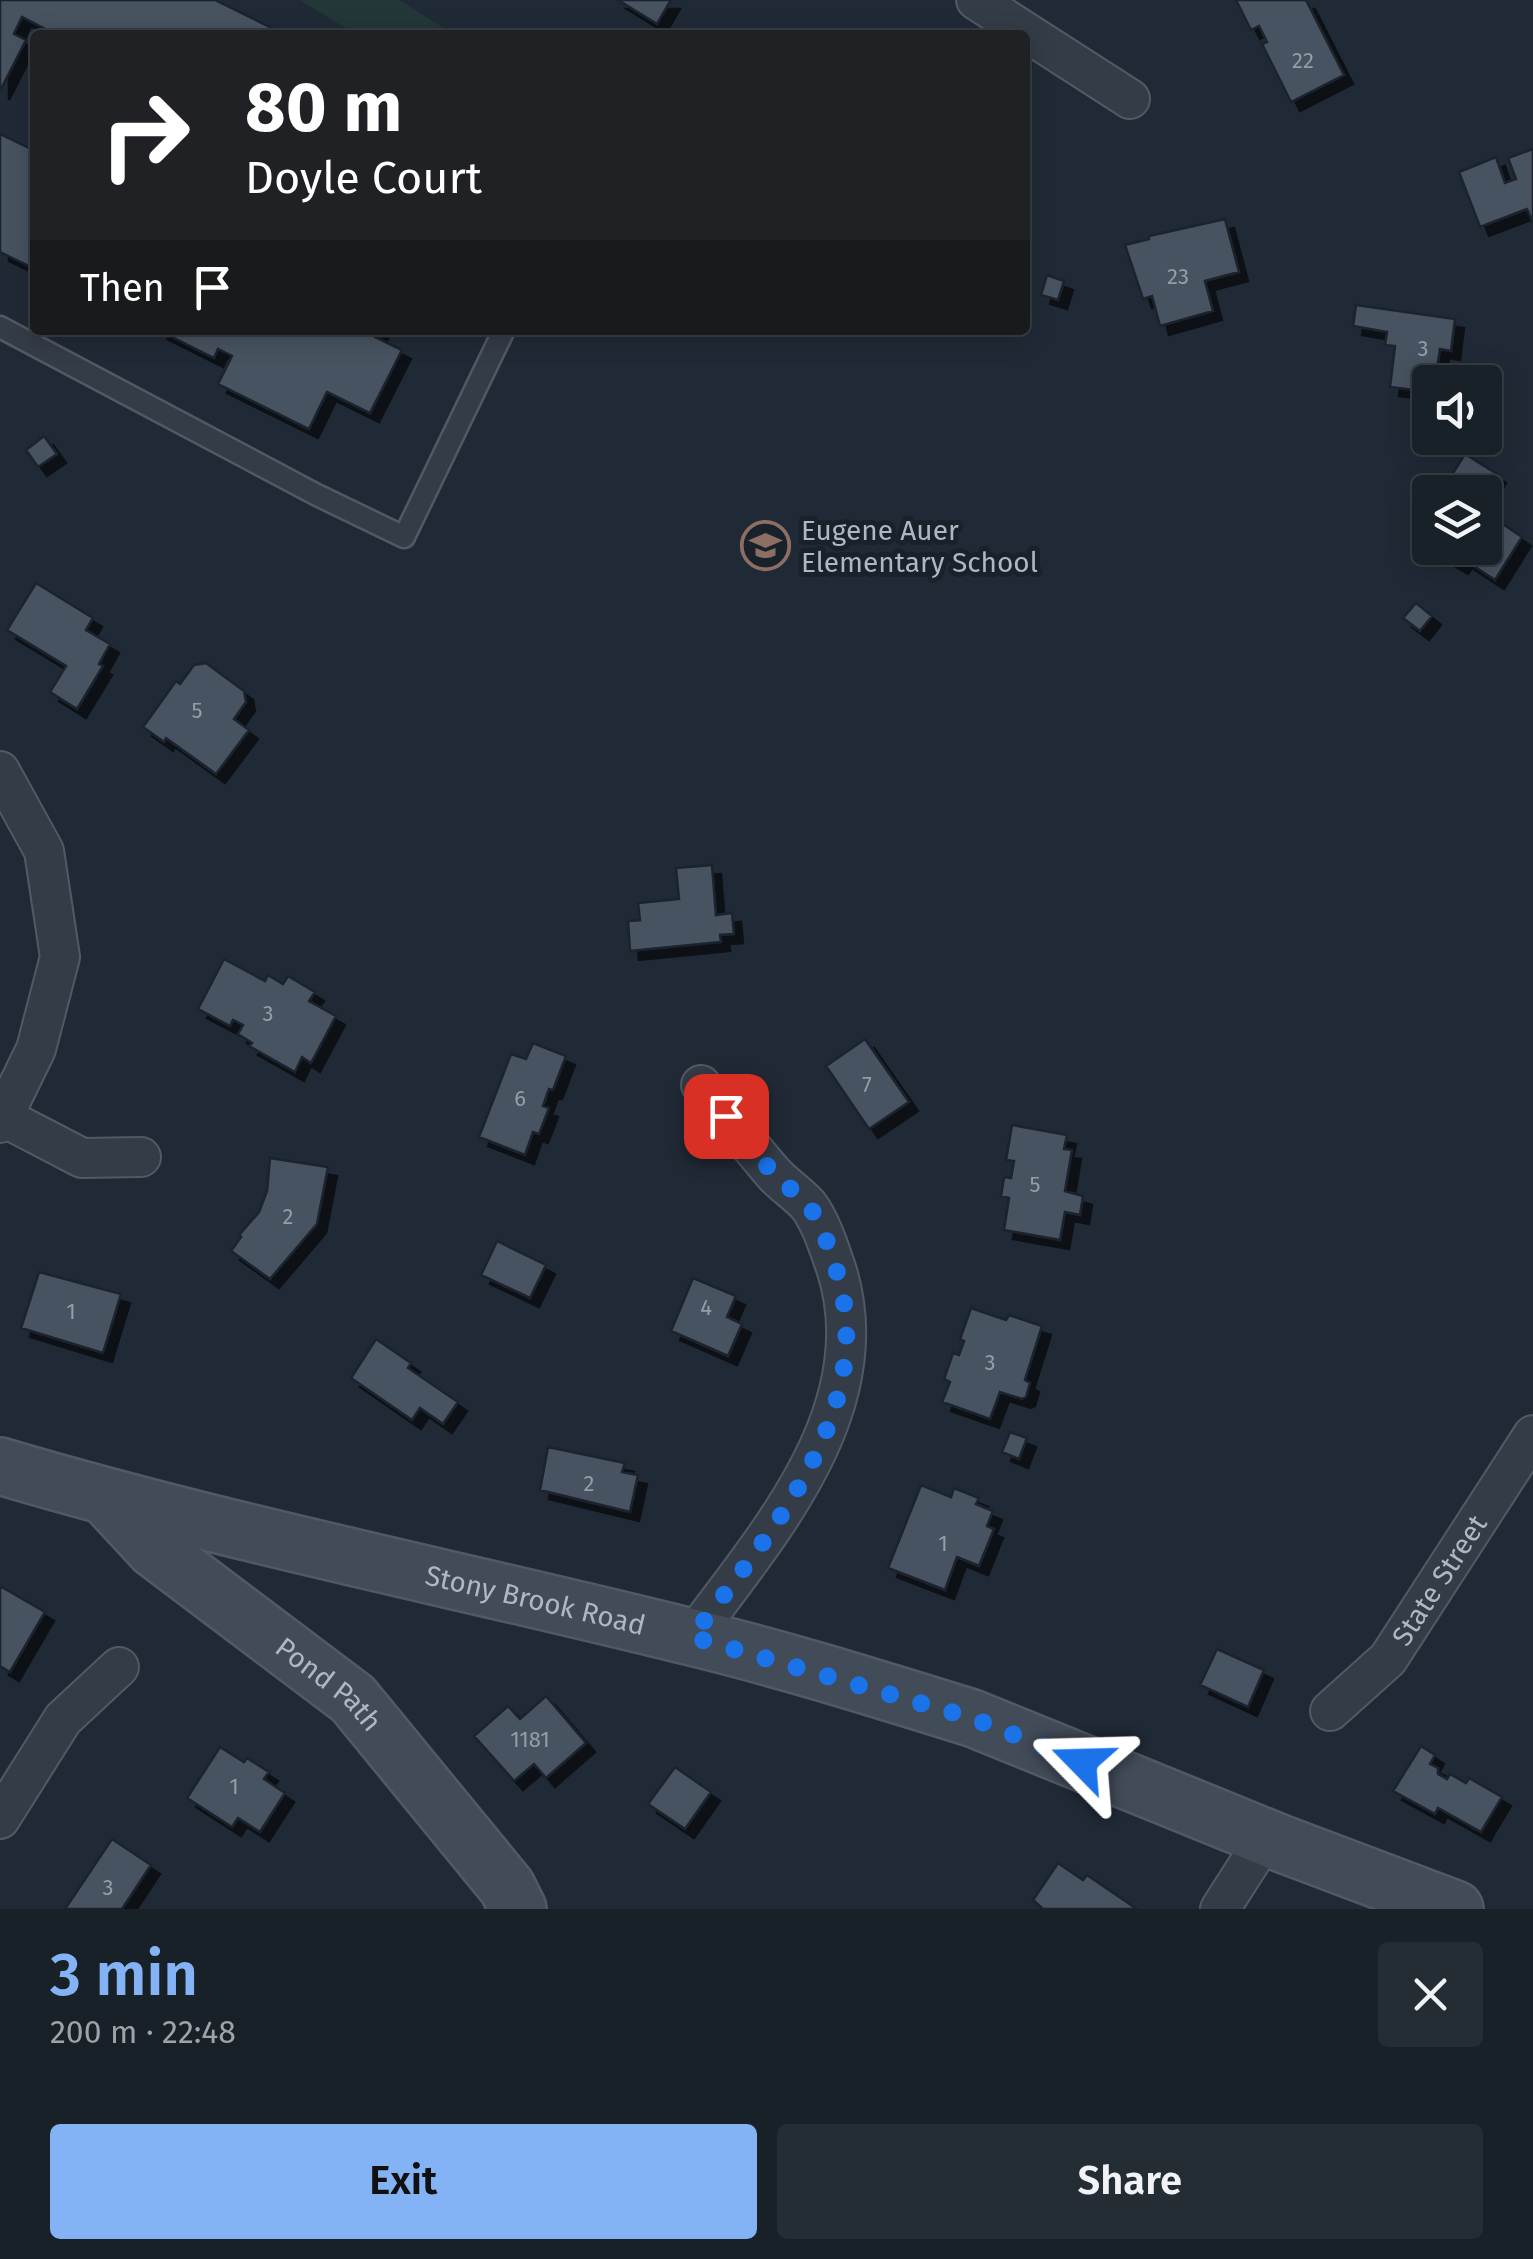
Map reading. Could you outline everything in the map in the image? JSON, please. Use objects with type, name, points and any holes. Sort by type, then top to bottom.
[{"type":"main road","name":"Stony Brook Road","points":[[0,1466],[106,1497],[692,1637],[972,1718],[1455,1909]]},
{"type":"main road","name":"Pond Path","points":[[106,1497],[154,1549],[353,1699],[506,1888],[518,1909]]},
{"type":"street","points":[[976,0],[1023,30]]},
{"type":"street","points":[[1030,35],[1130,99]]},
{"type":"street","points":[[0,771],[44,850],[60,957],[36,1049],[1,1120],[82,1158],[141,1157]]},
{"type":"street","points":[[692,1637],[776,1524],[810,1468],[827,1429],[847,1342],[845,1296],[808,1206],[777,1178],[701,1085]]},
{"type":"street","name":"State Street","points":[[1330,1711],[1388,1659],[1533,1435]]},
{"type":"street","points":[[0,1819],[63,1719],[119,1667]]},
{"type":"street","points":[[1220,1909],[1266,1836]]},
{"type":"lane","points":[[0,326],[404,538],[502,335]]},
{"type":"green space","points":[[300,0],[399,0],[447,30],[349,30]]},
{"type":"building","points":[[0,0],[215,0],[276,30],[47,30],[22,17],[14,34],[26,40],[0,91]]},
{"type":"building","points":[[618,0],[671,0],[657,24]]},
{"type":"building","points":[[1236,0],[1306,0],[1344,75],[1291,102],[1262,44],[1267,42],[1259,26],[1251,30]]},
{"type":"building","points":[[0,134],[30,149],[30,267],[0,252]]},
{"type":"building","points":[[1533,149],[1533,223],[1527,209],[1480,227],[1459,172],[1496,157],[1505,183],[1516,179],[1508,158]]},
{"type":"building","points":[[1225,219],[1239,272],[1205,281],[1213,311],[1160,326],[1152,296],[1143,299],[1125,245]]},
{"type":"building","points":[[1047,275],[1064,281],[1058,300],[1041,295]]},
{"type":"building","points":[[1356,305],[1455,319],[1451,351],[1440,349],[1438,365],[1412,365],[1412,390],[1390,387],[1395,346],[1385,345],[1387,332],[1353,326]]},
{"type":"building","points":[[168,335],[376,335],[402,350],[370,413],[327,392],[309,429],[218,384],[232,356],[218,349],[214,358]]},
{"type":"building","points":[[44,436],[57,454],[38,467],[26,450]]},
{"type":"building","points":[[1464,455],[1497,474],[1496,475],[1452,475]]},
{"type":"building","points":[[1502,523],[1522,537],[1495,580],[1472,565],[1502,565]]},
{"type":"building","points":[[36,583],[93,618],[86,630],[110,644],[99,664],[103,666],[77,709],[50,692],[66,666],[7,630]]},
{"type":"building","points":[[1416,603],[1432,616],[1420,631],[1403,618]]},
{"type":"building","points":[[206,663],[244,691],[246,702],[234,719],[249,730],[216,774],[166,738],[164,742],[143,727],[176,681],[180,684],[194,665]]},
{"type":"building","points":[[712,865],[716,915],[732,913],[734,934],[720,935],[721,942],[630,951],[628,921],[640,920],[638,903],[679,899],[676,868]]},
{"type":"building","points":[[224,959],[265,981],[268,975],[283,984],[288,976],[315,992],[309,1001],[336,1016],[311,1063],[302,1057],[295,1072],[249,1046],[252,1043],[238,1034],[243,1025],[233,1020],[230,1026],[198,1009]]},
{"type":"building","points":[[865,1039],[909,1102],[869,1129],[826,1066]]},
{"type":"building","points":[[533,1043],[566,1056],[543,1106],[549,1108],[539,1134],[533,1132],[525,1155],[479,1137],[511,1054],[526,1059]]},
{"type":"building","points":[[1012,1125],[1067,1135],[1064,1149],[1072,1150],[1065,1191],[1083,1196],[1080,1215],[1065,1212],[1060,1240],[1004,1230],[1009,1198],[1001,1196],[1004,1177],[1011,1178],[1014,1161],[1006,1160]]},
{"type":"building","points":[[270,1158],[328,1167],[317,1224],[270,1279],[231,1251],[259,1212],[267,1191]]},
{"type":"building","points":[[497,1241],[546,1265],[530,1298],[481,1275]]},
{"type":"building","points":[[39,1272],[121,1294],[103,1353],[21,1328]]},
{"type":"building","points":[[693,1278],[736,1296],[727,1317],[742,1324],[728,1356],[671,1331]]},
{"type":"building","points":[[971,1308],[1006,1320],[1009,1315],[1042,1326],[1025,1380],[1030,1383],[1026,1397],[1000,1392],[990,1419],[942,1402],[950,1382],[944,1379],[953,1353],[959,1355]]},
{"type":"building","points":[[376,1339],[411,1363],[408,1368],[458,1402],[443,1424],[420,1408],[412,1420],[351,1378]]},
{"type":"building","points":[[1010,1432],[1027,1438],[1019,1459],[1002,1452]]},
{"type":"building","points":[[548,1447],[625,1463],[622,1472],[638,1475],[630,1512],[540,1490]]},
{"type":"building","points":[[921,1485],[951,1497],[954,1488],[979,1498],[976,1504],[993,1511],[987,1526],[994,1529],[979,1566],[957,1557],[945,1590],[888,1568]]},
{"type":"building","points":[[0,1586],[45,1612],[10,1672],[0,1666]]},
{"type":"building","points":[[1217,1649],[1264,1670],[1248,1707],[1200,1685]]},
{"type":"building","points":[[546,1696],[586,1743],[546,1778],[534,1764],[514,1781],[474,1736],[508,1706],[520,1719]]},
{"type":"building","points":[[1421,1746],[1435,1755],[1430,1764],[1438,1768],[1438,1774],[1447,1779],[1450,1774],[1466,1783],[1469,1778],[1502,1797],[1481,1832],[1438,1808],[1435,1814],[1393,1791]]},
{"type":"building","points":[[220,1747],[269,1772],[264,1779],[285,1793],[260,1832],[238,1818],[232,1827],[187,1798]]},
{"type":"building","points":[[675,1767],[711,1792],[685,1829],[648,1804]]},
{"type":"building","points":[[112,1839],[151,1865],[122,1909],[65,1909]]},
{"type":"building","points":[[1058,1863],[1083,1880],[1087,1875],[1137,1909],[1043,1909],[1033,1900]]},
{"type":"place","name":"Eugene Auer Elementary School","points":[[766,546]]},
{"type":"route","points":[[726,1116],[777,1178],[808,1206],[845,1296],[847,1342],[827,1429],[810,1468],[776,1524],[692,1637],[972,1718],[1082,1762]]}]
